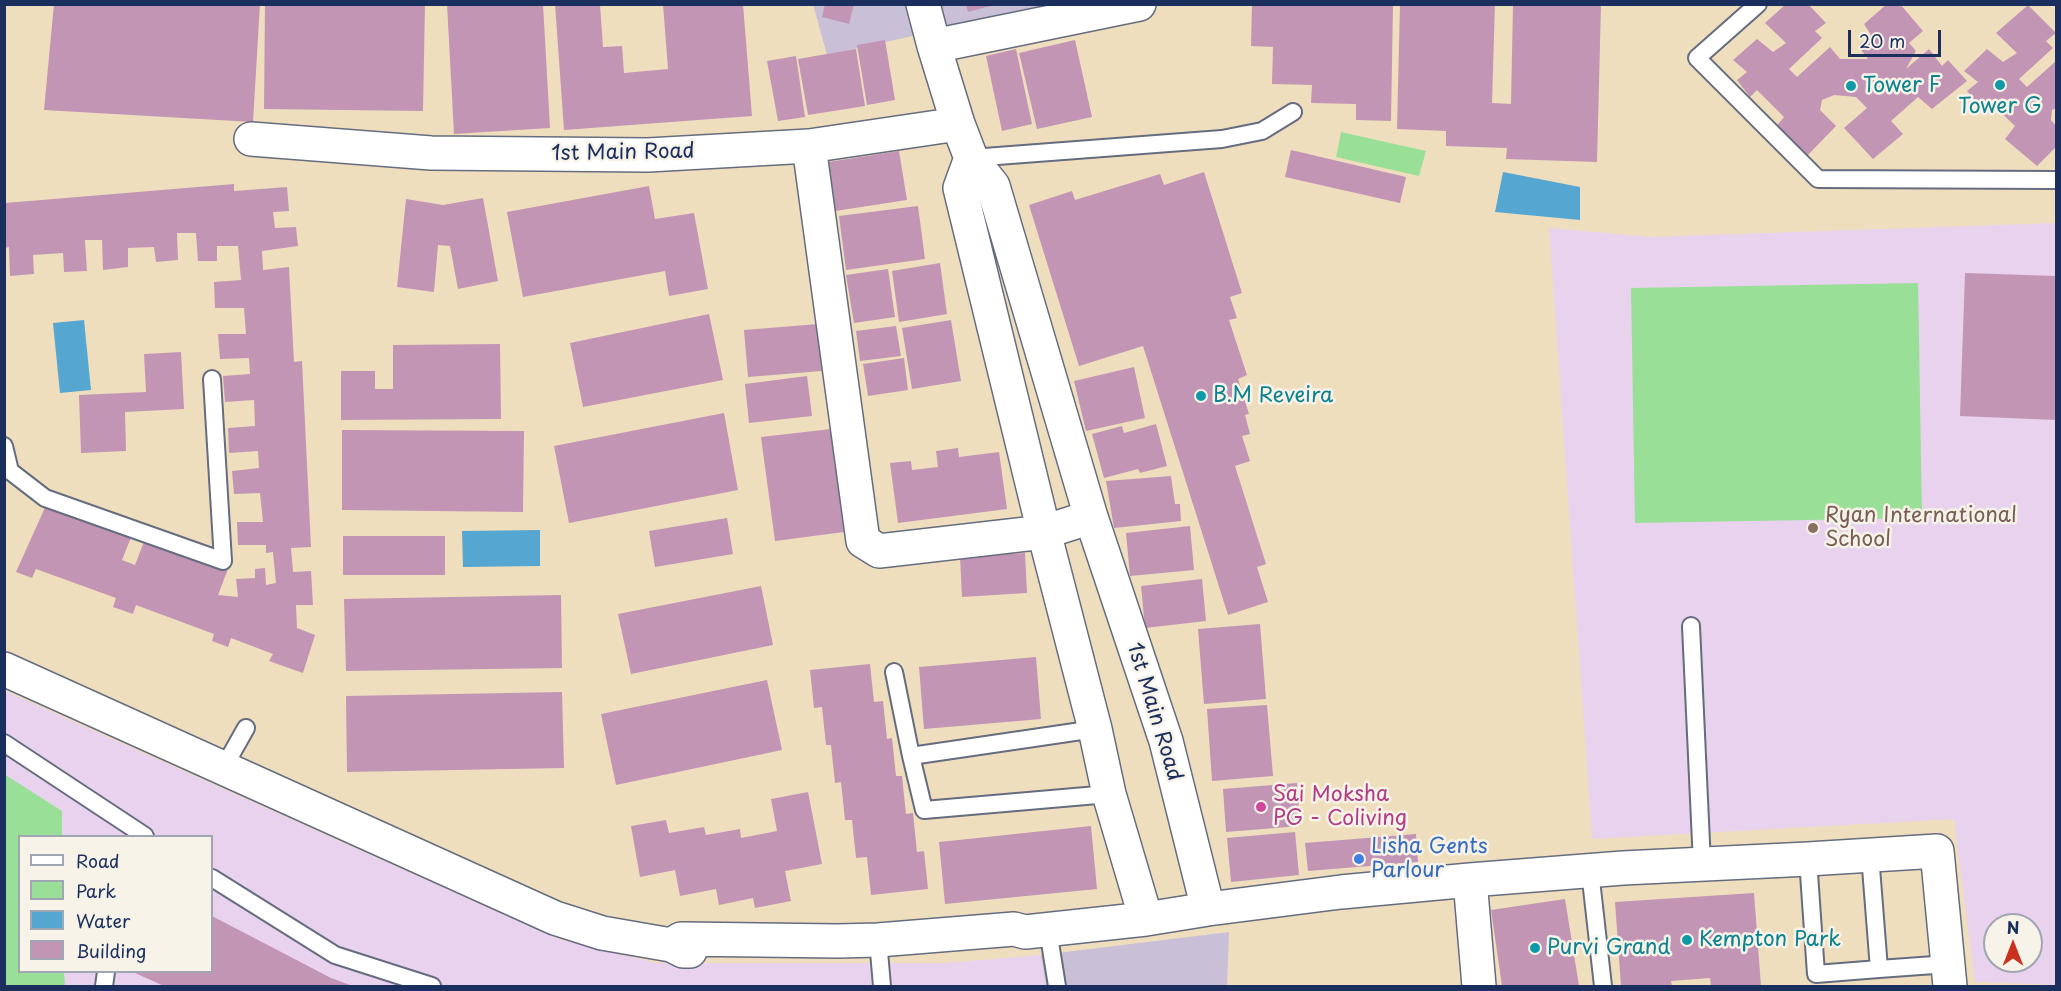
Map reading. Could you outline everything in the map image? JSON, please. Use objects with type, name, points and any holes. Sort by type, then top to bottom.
[{"type":"street","points":[[923,4],[958,124]]},
{"type":"street","points":[[934,46],[1139,4]]},
{"type":"street","name":"1st Main Road","points":[[250,139],[431,153],[648,155],[809,146],[958,124],[971,158],[993,186],[1091,518],[1166,741],[1208,909]]},
{"type":"street","points":[[809,146],[863,541],[879,550],[1044,532],[1091,518]]},
{"type":"street","points":[[971,158],[960,188],[1095,729],[1109,794],[1146,919]]},
{"type":"street","points":[[4,669],[555,918],[602,933],[671,945],[681,939],[879,946],[1014,929],[1037,931],[1146,919],[1341,891],[1590,871],[1937,851],[1949,975]]},
{"type":"street","points":[[1470,880],[1479,987]]},
{"type":"lane","points":[[1758,4],[1697,58],[1818,179],[2056,180]]},
{"type":"lane","points":[[971,158],[1222,139],[1262,131],[1293,112]]},
{"type":"lane","points":[[4,446],[10,471],[45,498],[223,561],[212,379]]},
{"type":"lane","points":[[1691,626],[1702,864]]},
{"type":"lane","points":[[894,672],[924,810],[1109,794]]},
{"type":"lane","points":[[224,767],[246,728]]},
{"type":"lane","points":[[911,756],[1095,729]]},
{"type":"lane","points":[[4,743],[126,831]]},
{"type":"lane","points":[[1870,855],[1879,969]]},
{"type":"lane","points":[[1808,860],[1816,974],[1879,969],[1949,975]]},
{"type":"lane","points":[[1590,871],[1603,987]]},
{"type":"lane","points":[[213,879],[335,955],[432,987]]},
{"type":"lane","points":[[1037,931],[1057,987]]},
{"type":"lane","points":[[879,946],[882,987]]},
{"type":"shaded area","points":[[813,4],[1053,5],[827,55]]},
{"type":"shaded area","name":"Ryan International School","points":[[2056,223],[2056,985],[1975,982],[1954,819],[1592,839],[1549,228],[1650,237]]},
{"type":"shaded area","points":[[5,691],[558,939],[657,963],[946,963],[1041,955],[1046,986],[5,986]]},
{"type":"shaded area","points":[[1229,932],[1227,986],[1046,986],[1041,955]]},
{"type":"green space","points":[[1341,132],[1426,151],[1419,176],[1336,157]]},
{"type":"green space","points":[[1918,283],[1922,518],[1635,523],[1631,288]]},
{"type":"green space","points":[[4,774],[62,811],[62,835],[18,835],[18,973],[64,973],[65,986],[5,986]]},
{"type":"water","points":[[1503,172],[1580,187],[1580,220],[1495,212]]},
{"type":"water","points":[[84,320],[91,390],[60,393],[53,323]]},
{"type":"water","points":[[540,530],[540,566],[463,567],[462,531]]},
{"type":"building","points":[[54,4],[260,4],[253,122],[44,110]]},
{"type":"building","points":[[265,4],[425,4],[423,111],[264,109]]},
{"type":"building","points":[[447,4],[543,4],[550,128],[454,134]]},
{"type":"building","points":[[555,4],[600,4],[603,47],[622,46],[624,73],[668,69],[663,4],[743,4],[752,116],[564,130]]},
{"type":"building","points":[[825,4],[854,4],[849,24],[822,17]]},
{"type":"building","points":[[966,4],[994,4],[994,5],[968,12]]},
{"type":"building","points":[[1252,4],[1393,4],[1391,121],[1356,120],[1356,104],[1311,103],[1312,85],[1272,84],[1273,47],[1251,46]]},
{"type":"building","points":[[1400,4],[1495,4],[1492,103],[1511,104],[1513,4],[1601,4],[1597,162],[1506,159],[1507,148],[1446,146],[1446,131],[1397,129]]},
{"type":"building","name":"Tower F","points":[[1786,4],[1808,4],[1826,23],[1815,31],[1822,38],[1789,69],[1797,77],[1830,47],[1840,59],[1868,59],[1858,46],[1871,35],[1864,24],[1887,4],[1900,4],[1923,31],[1909,43],[1916,51],[1906,69],[1929,49],[1942,66],[1948,60],[1967,81],[1932,109],[1918,97],[1891,121],[1903,134],[1873,159],[1844,128],[1867,108],[1856,97],[1834,95],[1822,100],[1820,110],[1836,126],[1807,156],[1775,128],[1784,117],[1757,90],[1750,97],[1737,80],[1747,72],[1733,60],[1757,39],[1773,52],[1786,43],[1765,23]]},
{"type":"building","name":"Tower G","points":[[2028,5],[2056,33],[2046,41],[2053,48],[2019,79],[2027,87],[2056,61],[2056,108],[2052,110],[2051,120],[2056,126],[2056,147],[2037,166],[2005,139],[2015,126],[1988,100],[1980,107],[1967,91],[1978,82],[1964,71],[1987,49],[2003,62],[2017,53],[1996,33]]},
{"type":"building","points":[[885,40],[895,100],[867,105],[857,45]]},
{"type":"building","points":[[1075,40],[1092,117],[1037,129],[1019,53]]},
{"type":"building","points":[[856,49],[865,106],[808,115],[798,59]]},
{"type":"building","points":[[1016,49],[1032,124],[1002,131],[986,56]]},
{"type":"building","points":[[796,56],[805,117],[778,121],[767,61]]},
{"type":"building","points":[[1291,150],[1406,177],[1400,203],[1285,177]]},
{"type":"building","points":[[899,151],[907,200],[835,211],[828,162]]},
{"type":"building","name":"B.M Reveira","points":[[1204,172],[1242,293],[1230,297],[1237,318],[1229,320],[1247,375],[1238,379],[1249,414],[1245,415],[1250,434],[1242,436],[1250,461],[1235,466],[1266,564],[1257,567],[1268,602],[1228,615],[1143,346],[1079,366],[1029,205],[1072,191],[1075,200],[1160,174],[1164,185]]},
{"type":"building","points":[[234,184],[234,191],[287,187],[289,211],[273,212],[275,228],[296,227],[298,246],[262,251],[263,270],[289,267],[294,362],[302,361],[311,547],[291,548],[293,572],[311,571],[313,605],[296,605],[297,628],[315,635],[303,673],[269,661],[273,654],[231,638],[228,647],[212,641],[214,634],[136,605],[133,614],[113,607],[116,598],[36,569],[32,578],[16,572],[47,503],[132,535],[122,560],[135,565],[145,539],[228,569],[218,595],[238,597],[236,579],[255,578],[255,569],[265,568],[266,585],[276,583],[273,552],[266,553],[266,545],[238,545],[237,522],[263,522],[260,493],[234,494],[232,471],[259,468],[258,451],[229,453],[228,428],[255,426],[254,400],[225,402],[223,376],[250,374],[249,358],[220,359],[218,334],[246,334],[244,308],[215,308],[214,282],[241,280],[238,246],[217,246],[217,261],[198,261],[196,233],[177,233],[178,260],[156,262],[154,247],[128,248],[128,267],[103,270],[102,240],[85,240],[87,271],[64,272],[63,253],[33,255],[34,274],[10,276],[9,247],[5,248],[5,203]]},
{"type":"building","points":[[649,186],[655,219],[694,213],[708,289],[669,296],[665,271],[523,297],[507,212]]},
{"type":"building","points":[[483,198],[498,281],[458,289],[450,246],[438,245],[434,292],[397,287],[406,199],[443,205]]},
{"type":"building","points":[[918,206],[925,259],[846,270],[839,216]]},
{"type":"building","points":[[940,263],[947,314],[899,322],[892,271]]},
{"type":"building","points":[[888,269],[895,317],[854,323],[846,275]]},
{"type":"building","points":[[1965,273],[2056,276],[2056,420],[1960,416]]},
{"type":"building","points":[[709,314],[723,380],[583,407],[570,343]]},
{"type":"building","points":[[951,320],[961,381],[912,389],[902,328]]},
{"type":"building","points":[[818,324],[822,371],[748,377],[744,330]]},
{"type":"building","points":[[896,326],[901,356],[860,361],[856,331]]},
{"type":"building","points":[[500,344],[501,419],[341,420],[341,371],[375,371],[375,389],[393,389],[393,345]]},
{"type":"building","points":[[181,352],[184,409],[125,412],[126,451],[81,453],[79,395],[146,392],[144,354]]},
{"type":"building","points":[[904,358],[908,390],[868,396],[863,364]]},
{"type":"building","points":[[1134,367],[1145,418],[1086,431],[1074,381]]},
{"type":"building","points":[[807,376],[812,416],[749,423],[745,384]]},
{"type":"building","points":[[724,413],[738,490],[569,523],[554,446]]},
{"type":"building","points":[[1156,424],[1167,466],[1140,473],[1138,469],[1104,478],[1092,434],[1122,426],[1124,433]]},
{"type":"building","points":[[831,429],[844,532],[775,541],[761,437]]},
{"type":"building","points":[[342,430],[524,431],[523,512],[342,510]]},
{"type":"building","points":[[958,448],[959,457],[999,452],[1007,509],[898,523],[890,463],[911,461],[912,470],[938,467],[936,451]]},
{"type":"building","points":[[1171,476],[1175,504],[1180,504],[1181,521],[1114,528],[1106,481]]},
{"type":"building","points":[[727,518],[733,554],[655,567],[649,531]]},
{"type":"building","points":[[1190,526],[1194,570],[1130,576],[1126,533]]},
{"type":"building","points":[[343,536],[445,536],[445,575],[343,575]]},
{"type":"building","points":[[1025,553],[1027,593],[962,597],[960,557]]},
{"type":"building","points":[[1202,579],[1206,621],[1145,628],[1141,586]]},
{"type":"building","points":[[761,586],[773,645],[631,674],[618,614]]},
{"type":"building","points":[[561,595],[562,668],[346,671],[344,599]]},
{"type":"building","points":[[1260,624],[1266,699],[1204,704],[1198,629]]},
{"type":"building","points":[[1036,657],[1041,719],[924,729],[919,667]]},
{"type":"building","points":[[870,664],[874,702],[883,701],[887,739],[892,738],[896,776],[902,776],[906,814],[913,813],[917,852],[924,851],[928,889],[871,895],[867,857],[856,858],[852,820],[845,820],[841,782],[835,783],[831,745],[826,745],[822,707],[814,708],[810,670]]},
{"type":"building","points":[[767,680],[782,750],[616,785],[601,714]]},
{"type":"building","points":[[562,692],[564,768],[347,772],[346,696]]},
{"type":"building","points":[[1267,705],[1273,776],[1212,781],[1207,709]]},
{"type":"building","name":"Sai Moksha PG - Coliving","points":[[1297,783],[1300,826],[1226,832],[1223,789]]},
{"type":"building","points":[[808,792],[822,864],[785,871],[791,901],[755,908],[753,898],[719,905],[716,889],[680,896],[675,870],[640,877],[631,826],[666,820],[669,833],[704,827],[706,835],[740,829],[741,838],[777,831],[771,799]]},
{"type":"building","points":[[1091,826],[1097,889],[945,904],[939,842]]},
{"type":"building","points":[[1295,832],[1299,875],[1231,882],[1227,838]]},
{"type":"building","points":[[1416,834],[1418,862],[1308,871],[1305,843]]},
{"type":"building","name":"Kempton Park","points":[[1754,893],[1761,986],[1711,986],[1710,978],[1671,981],[1672,986],[1621,986],[1615,902]]},
{"type":"building","name":"Purvi Grand","points":[[1565,899],[1579,986],[1502,986],[1491,910]]},
{"type":"building","points":[[213,917],[331,978],[353,986],[164,986],[135,973],[213,973]]},
{"type":"place","name":"Tower G","points":[[2000,85]]},
{"type":"place","name":"Tower F","points":[[1851,86]]},
{"type":"place","name":"B.M Reveira","points":[[1201,396]]},
{"type":"place","name":"Ryan International School","points":[[1813,528]]},
{"type":"place","name":"Sai Moksha PG - Coliving","points":[[1261,807]]},
{"type":"place","name":"Lisha Gents Parlour","points":[[1359,859]]},
{"type":"place","name":"Kempton Park","points":[[1687,940]]},
{"type":"place","name":"Purvi Grand","points":[[1535,948]]}]
